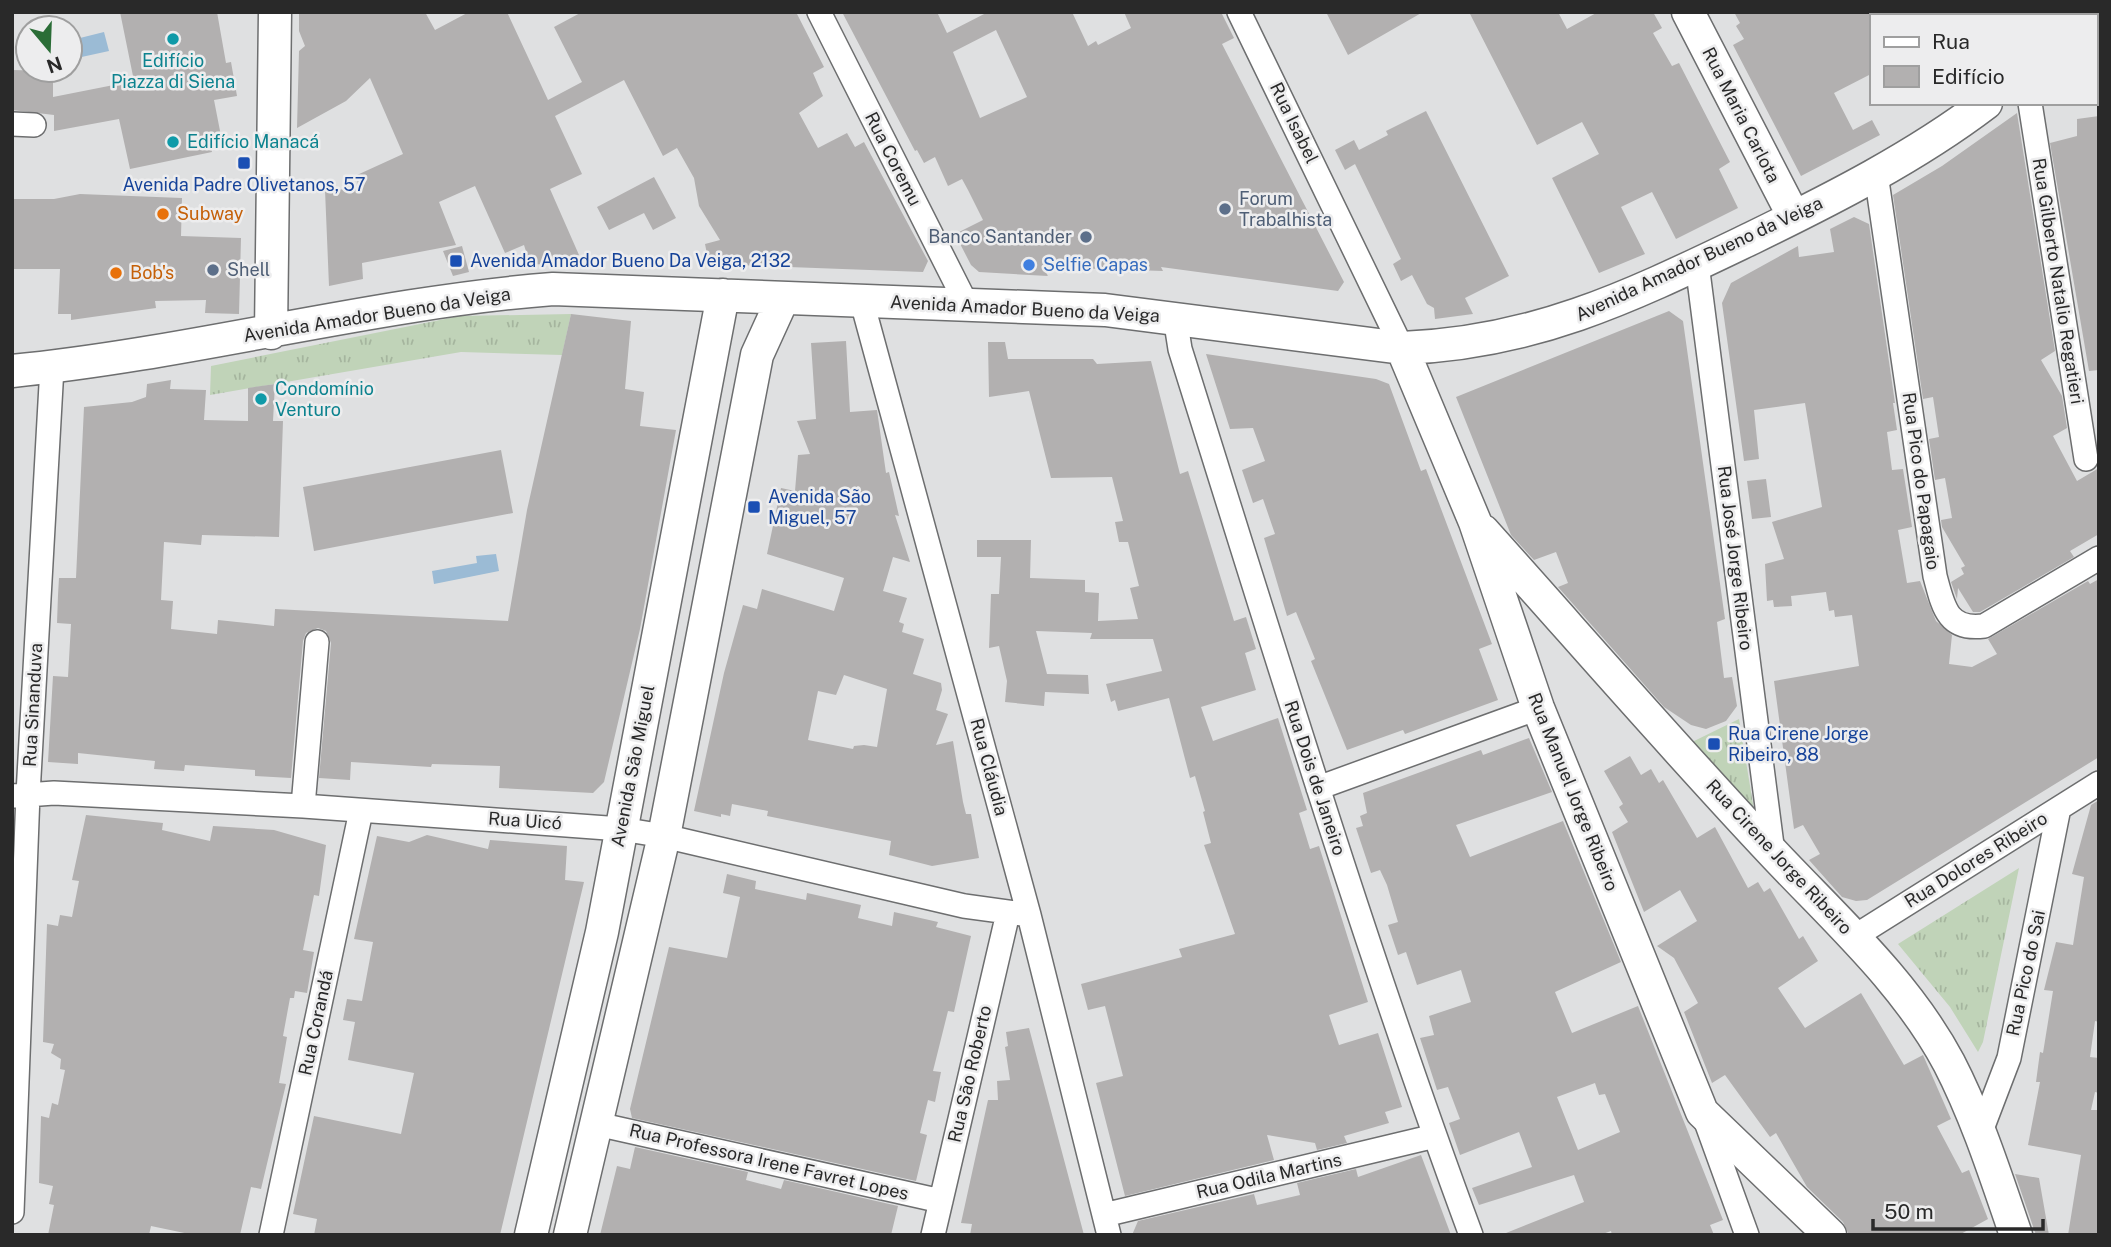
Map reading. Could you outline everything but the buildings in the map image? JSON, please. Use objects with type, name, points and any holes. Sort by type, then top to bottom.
[{"type":"main road","points":[[271,333],[275,12]]},
{"type":"main road","name":"Rua Maria Carlota","points":[[1688,12],[1794,217]]},
{"type":"main road","name":"Avenida Amador Bueno da Veiga","points":[[12,371],[271,333],[492,294],[553,289],[1105,310],[1402,348],[1498,338],[1546,327],[1585,313],[1697,264],[1876,174],[1983,105]]},
{"type":"main road","points":[[735,296],[757,355]]},
{"type":"main road","name":"Avenida São Miguel","points":[[531,1235],[602,932],[621,829],[735,296]]},
{"type":"main road","points":[[570,1235],[664,836],[757,355],[783,298]]},
{"type":"main road","name":"Rua Manuel Jorge Ribeiro","points":[[1402,348],[1475,522],[1538,708],[1702,1112]]},
{"type":"main road","name":"Rua Cirene Jorge Ribeiro","points":[[1475,522],[1773,853],[1854,937],[1926,1028],[1948,1062],[1980,1134],[2016,1235]]},
{"type":"main road","points":[[1702,1112],[1830,1235]]},
{"type":"street","name":"Rua Coremu","points":[[819,12],[967,305]]},
{"type":"street","name":"Rua Isabel","points":[[1240,12],[1402,348]]},
{"type":"street","name":"Rua Gilberto Natalio Regatieri","points":[[2030,105],[2086,459]]},
{"type":"street","name":"Rua Pico do Papagaio","points":[[1876,174],[1935,576],[1943,606],[1954,621],[1969,628],[1984,625],[2099,558]]},
{"type":"street","name":"Rua José Jorge Ribeiro","points":[[1697,264],[1773,853]]},
{"type":"street","name":"Rua Cláudia","points":[[862,302],[1019,914],[1106,1225]]},
{"type":"street","name":"Rua Dois de Janeiro","points":[[1175,317],[1180,349],[1318,788],[1471,1235]]},
{"type":"street","name":"Rua Sinanduva","points":[[12,1212],[20,795],[52,367]]},
{"type":"street","points":[[303,806],[317,642]]},
{"type":"street","points":[[1318,788],[1538,708]]},
{"type":"street","name":"Rua Dolores Ribeiro","points":[[1854,937],[2099,783]]},
{"type":"street","name":"Rua Uicó","points":[[20,795],[303,806],[621,829],[664,836],[1019,914]]},
{"type":"street","name":"Rua Pico do Sai","points":[[1980,1134],[2009,1058],[2059,807]]},
{"type":"street","name":"Rua Corandá","points":[[271,1235],[361,811]]},
{"type":"street","name":"Rua São Roberto","points":[[933,1235],[1019,914]]},
{"type":"street","name":"Rua Manuel Jorge Ribeiro","points":[[1702,1112],[1747,1235]]},
{"type":"street","name":"Rua Professora Irene Favret Lopes","points":[[597,1124],[941,1200]]},
{"type":"street","name":"Rua Odila Martins","points":[[1106,1225],[1435,1136]]},
{"type":"green space","points":[[571,314],[562,355],[461,352],[210,395],[211,366],[460,316]]},
{"type":"green space","points":[[1739,719],[1754,810],[1690,743]]},
{"type":"green space","points":[[2019,868],[1983,1042],[1978,1052],[1950,1007],[1898,944]]},
{"type":"water","points":[[104,32],[109,51],[84,56],[84,37]]},
{"type":"water","points":[[496,554],[499,571],[434,584],[432,571],[477,563],[476,556]]},
{"type":"place","name":"Edifício Piazza di Siena","points":[[173,39]]},
{"type":"place","name":"Edifício Manacá","points":[[173,142]]},
{"type":"place","name":"Avenida Padre Olivetanos, 57","points":[[244,163]]},
{"type":"place","name":"Forum Trabalhista","points":[[1225,209]]},
{"type":"place","name":"Subway","points":[[163,214]]},
{"type":"place","name":"Banco Santander","points":[[1086,237]]},
{"type":"place","name":"Avenida Amador Bueno Da Veiga, 2132","points":[[456,261]]},
{"type":"place","name":"Selfie Capas","points":[[1029,265]]},
{"type":"place","name":"Shell","points":[[213,270]]},
{"type":"place","name":"Bob's","points":[[116,273]]},
{"type":"place","name":"Condomínio Venturo","points":[[261,399]]},
{"type":"place","name":"Avenida São Miguel, 57","points":[[754,507]]},
{"type":"place","name":"Rua Cirene Jorge Ribeiro, 88","points":[[1714,744]]}]
